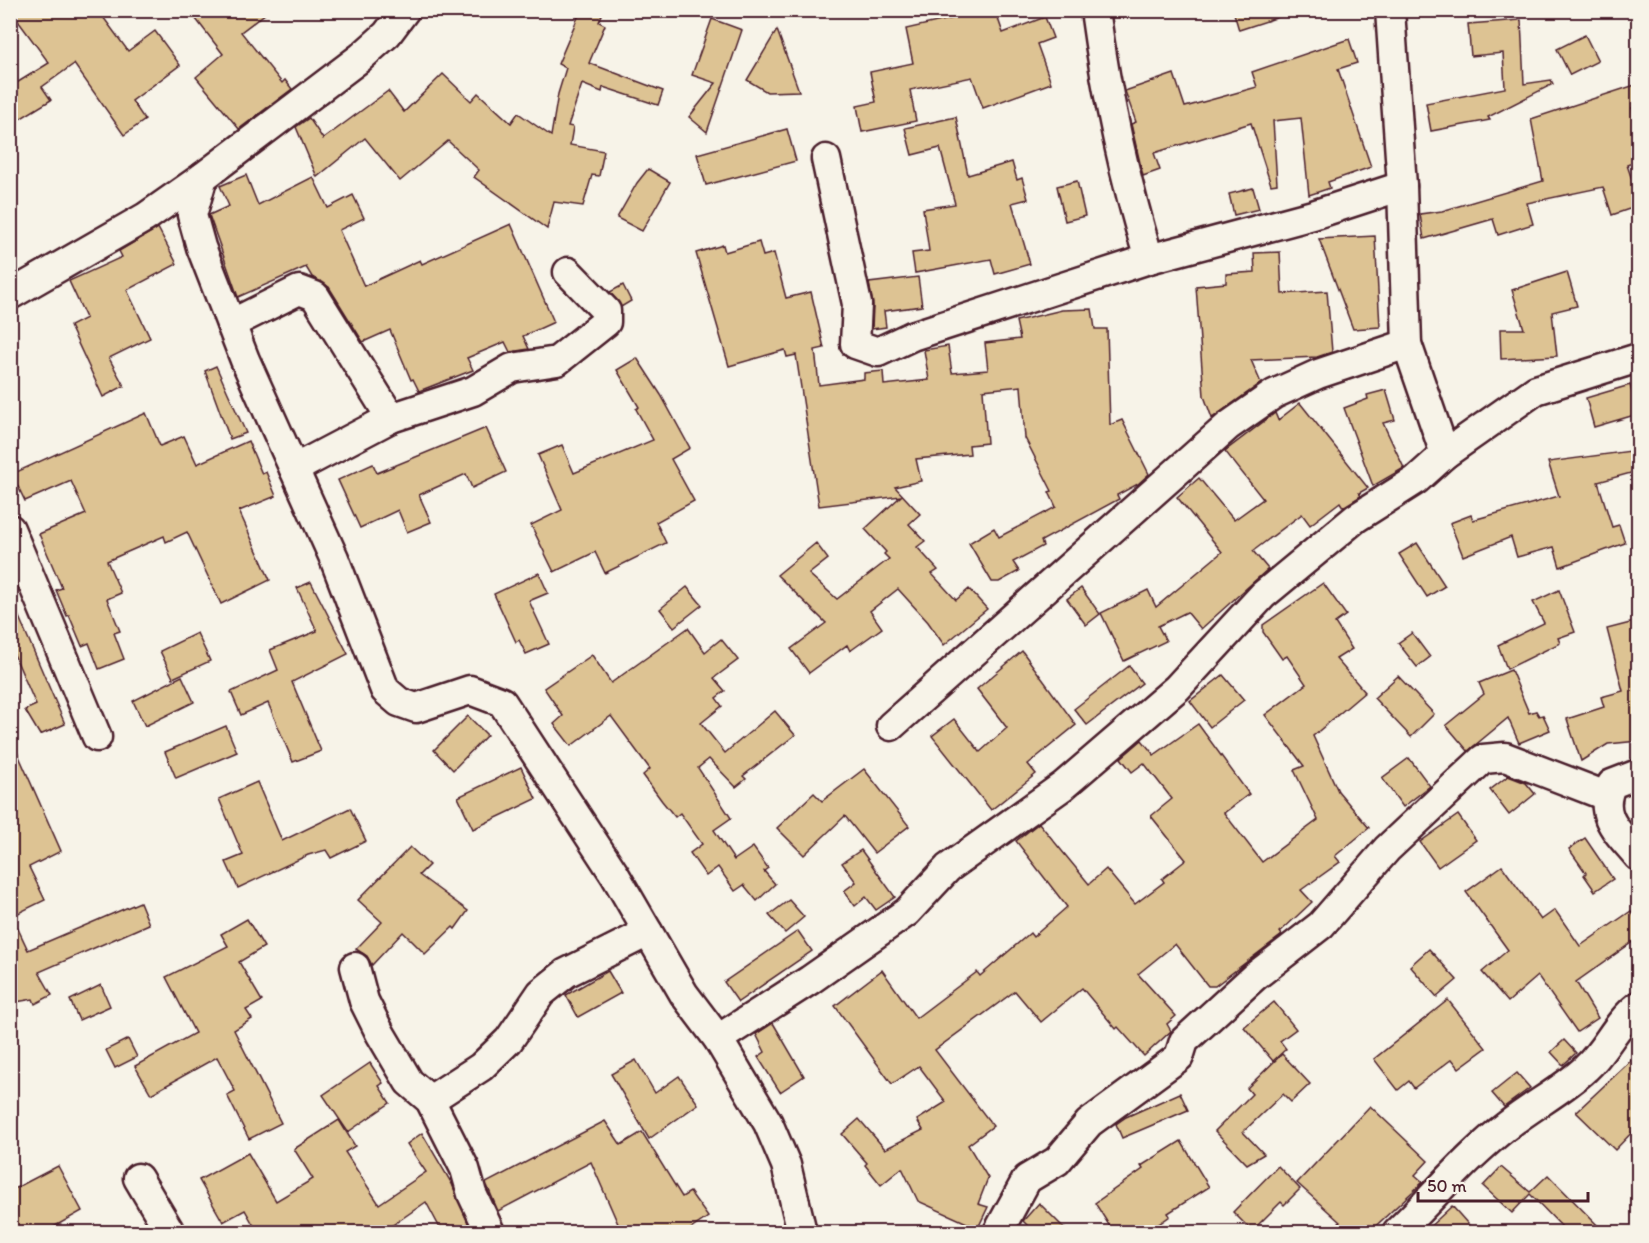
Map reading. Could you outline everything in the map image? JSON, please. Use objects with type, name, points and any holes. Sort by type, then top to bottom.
[{"type":"street","points":[[10,295],[60,264],[146,217],[203,177],[360,58],[387,34],[405,10]]},
{"type":"street","points":[[1095,10],[1105,85],[1124,178],[1149,259]]},
{"type":"street","points":[[1390,10],[1402,186],[1407,344],[1445,454]]},
{"type":"street","points":[[826,159],[857,304],[855,344],[878,351],[912,336],[1149,259],[1313,215],[1402,186]]},
{"type":"street","points":[[203,177],[192,215],[201,247],[231,324],[334,558],[385,690],[399,702],[416,708],[470,690],[502,702],[615,875],[684,994],[718,1039],[773,1133],[786,1165],[801,1233]]},
{"type":"street","points":[[294,469],[391,418],[473,391],[512,368],[557,361],[606,322],[606,311],[568,272]]},
{"type":"street","points":[[231,324],[299,290],[315,296],[391,418]]},
{"type":"street","points":[[891,726],[1228,426],[1274,394],[1318,374],[1407,344]]},
{"type":"street","points":[[718,1039],[810,980],[907,912],[948,867],[1063,786],[1177,688],[1263,595],[1356,518],[1416,480],[1445,454],[1536,390],[1638,358]]},
{"type":"street","points":[[10,529],[97,737]]},
{"type":"street","points":[[998,1233],[1027,1179],[1057,1161],[1089,1123],[1179,1057],[1184,1041],[1254,977],[1321,925],[1387,849],[1483,759],[1505,757],[1606,796]]},
{"type":"street","points":[[1638,774],[1612,784],[1606,796],[1606,810],[1614,827],[1638,856]]},
{"type":"street","points":[[430,1101],[481,1067],[509,1040],[541,993],[566,973],[648,932]]},
{"type":"street","points":[[356,967],[364,1001],[393,1058],[410,1082],[430,1101],[465,1169],[472,1194],[490,1233]]},
{"type":"street","points":[[1396,1233],[1436,1195],[1475,1152],[1508,1124],[1587,1068],[1609,1036],[1638,1006]]},
{"type":"street","points":[[138,1178],[170,1233]]},
{"type":"building","points":[[10,10],[98,10],[128,51],[155,31],[180,65],[132,101],[145,120],[124,135],[74,64],[42,87],[51,100],[10,125],[10,87],[49,63]]},
{"type":"building","points":[[189,10],[270,10],[241,32],[282,83],[285,80],[292,89],[239,129],[196,77],[223,54]]},
{"type":"building","points":[[581,10],[604,10],[599,22],[605,25],[589,63],[663,91],[658,105],[603,87],[602,92],[582,84],[568,126],[573,127],[570,145],[604,151],[599,176],[592,175],[583,206],[554,202],[547,229],[474,177],[479,170],[448,141],[400,181],[365,138],[317,177],[296,127],[309,118],[323,139],[388,91],[404,112],[443,74],[471,101],[478,93],[511,123],[518,113],[551,136],[558,94],[566,68],[558,64]]},
{"type":"building","points":[[957,10],[995,10],[1003,33],[1045,17],[1053,38],[1037,44],[1051,83],[983,108],[972,77],[910,90],[916,121],[862,132],[857,106],[876,102],[870,72],[913,63],[906,29],[959,17]]},
{"type":"building","points":[[1233,10],[1287,10],[1288,14],[1239,30]]},
{"type":"building","points":[[712,19],[742,30],[707,132],[689,117],[716,83],[692,75]]},
{"type":"building","points":[[1521,20],[1524,84],[1551,80],[1553,84],[1488,117],[1490,120],[1431,131],[1426,103],[1505,88],[1503,53],[1471,56],[1468,24]]},
{"type":"building","points":[[777,30],[799,91],[767,92],[747,80]]},
{"type":"building","points":[[1585,35],[1598,61],[1570,75],[1557,49]]},
{"type":"building","points":[[1349,39],[1357,63],[1338,69],[1371,167],[1328,182],[1330,188],[1309,195],[1301,118],[1273,121],[1277,184],[1271,185],[1251,123],[1154,153],[1160,170],[1143,176],[1131,124],[1136,122],[1125,91],[1174,74],[1185,107],[1257,87],[1252,72]]},
{"type":"building","points":[[1638,84],[1638,106],[1632,108],[1638,124],[1638,161],[1627,165],[1638,197],[1638,206],[1612,215],[1603,187],[1527,203],[1533,224],[1498,235],[1493,219],[1424,239],[1420,214],[1442,211],[1543,181],[1531,119]]},
{"type":"building","points":[[956,117],[968,175],[1012,162],[1017,180],[1022,178],[1028,199],[1012,203],[1030,264],[995,274],[991,259],[915,273],[912,253],[929,251],[923,209],[955,204],[940,148],[912,155],[905,128]]},
{"type":"building","points":[[787,129],[796,161],[706,185],[697,154]]},
{"type":"building","points":[[648,169],[670,182],[642,231],[617,218],[637,183]]},
{"type":"building","points":[[246,175],[258,205],[313,177],[328,208],[353,195],[364,218],[339,230],[364,286],[420,260],[422,264],[511,224],[554,322],[523,336],[529,349],[510,352],[505,342],[467,358],[473,370],[419,391],[413,379],[411,380],[390,330],[363,342],[329,287],[312,277],[306,267],[238,297],[209,215],[229,206],[220,186]]},
{"type":"building","points":[[1077,181],[1085,216],[1065,221],[1057,186]]},
{"type":"building","points":[[1253,188],[1259,209],[1234,215],[1229,194]]},
{"type":"building","points":[[158,228],[177,264],[127,290],[150,338],[109,358],[124,386],[103,397],[70,326],[86,318],[69,281],[122,257],[119,251]]},
{"type":"building","points":[[1375,236],[1380,327],[1353,329],[1319,239]]},
{"type":"building","points":[[759,242],[763,256],[774,253],[786,298],[811,292],[824,348],[815,350],[819,385],[864,379],[864,373],[883,371],[884,385],[929,380],[924,350],[948,346],[952,373],[988,370],[985,343],[1020,339],[1016,321],[1062,310],[1092,309],[1095,329],[1107,329],[1110,425],[1122,420],[1149,474],[1138,484],[1117,495],[1119,499],[1041,541],[1043,546],[1013,562],[1019,571],[999,582],[992,582],[969,543],[994,528],[999,537],[1056,507],[1049,492],[1052,491],[1025,438],[1021,386],[983,390],[987,443],[969,445],[970,454],[916,459],[921,481],[895,487],[920,514],[909,524],[925,541],[917,547],[938,570],[932,574],[956,600],[969,589],[987,609],[944,645],[928,622],[898,589],[870,611],[882,628],[850,651],[847,645],[809,673],[791,649],[826,623],[777,575],[816,543],[828,559],[809,574],[837,599],[889,559],[884,554],[886,552],[865,529],[901,496],[819,506],[796,355],[787,357],[785,350],[729,366],[696,253],[723,245],[725,252]]},
{"type":"building","points":[[1280,252],[1282,294],[1327,291],[1332,352],[1317,357],[1251,360],[1261,383],[1212,418],[1204,396],[1196,286],[1226,283],[1226,274],[1255,272],[1254,253]]},
{"type":"building","points":[[1567,272],[1577,306],[1552,312],[1557,356],[1501,359],[1500,329],[1524,329],[1512,290]]},
{"type":"building","points":[[918,277],[922,306],[884,311],[886,327],[872,329],[873,305],[869,283]]},
{"type":"building","points":[[623,285],[631,301],[621,307],[610,292]]},
{"type":"building","points":[[637,358],[661,395],[690,448],[671,459],[694,501],[656,522],[666,543],[605,573],[595,552],[554,572],[531,525],[562,510],[538,455],[562,445],[574,473],[653,440],[636,409],[639,407],[617,370]]},
{"type":"building","points":[[216,366],[246,433],[230,439],[205,371]]},
{"type":"building","points":[[1630,385],[1638,414],[1594,427],[1586,398]]},
{"type":"building","points":[[1386,390],[1395,420],[1383,423],[1404,468],[1373,486],[1344,408],[1368,399],[1367,395]]},
{"type":"building","points":[[1300,403],[1368,488],[1359,493],[1361,496],[1343,507],[1340,502],[1310,525],[1302,514],[1253,551],[1268,569],[1201,629],[1187,612],[1158,626],[1166,641],[1124,661],[1101,613],[1148,590],[1156,607],[1222,552],[1177,497],[1199,478],[1234,520],[1263,499],[1225,451],[1275,413],[1278,420]]},
{"type":"building","points":[[146,413],[160,446],[184,436],[197,464],[248,441],[262,474],[266,472],[276,496],[239,511],[270,580],[221,604],[187,532],[166,542],[164,536],[107,561],[121,593],[107,599],[120,631],[114,633],[124,659],[99,669],[89,643],[82,646],[69,615],[67,616],[56,590],[62,588],[39,534],[86,514],[71,481],[25,501],[12,474]]},
{"type":"building","points":[[486,428],[506,472],[472,488],[466,474],[419,495],[431,522],[407,532],[398,510],[360,528],[338,480],[373,464],[377,473]]},
{"type":"building","points":[[1638,450],[1638,471],[1598,482],[1612,527],[1619,525],[1625,543],[1560,567],[1554,547],[1517,557],[1511,537],[1463,556],[1450,523],[1471,515],[1473,520],[1559,496],[1548,462]]},
{"type":"building","points":[[1417,543],[1445,586],[1427,597],[1399,554]]},
{"type":"building","points":[[539,573],[548,593],[529,601],[549,644],[526,654],[519,640],[516,642],[494,594]]},
{"type":"building","points":[[311,582],[348,654],[292,682],[321,751],[293,762],[268,703],[241,715],[231,692],[278,670],[270,650],[317,631],[297,588]]},
{"type":"building","points":[[1323,583],[1346,615],[1335,623],[1352,649],[1336,659],[1365,692],[1313,736],[1338,791],[1369,828],[1335,856],[1340,862],[1301,890],[1312,902],[1280,932],[1282,935],[1215,986],[1208,986],[1175,944],[1138,974],[1176,1016],[1167,1024],[1171,1031],[1144,1056],[1118,1027],[1116,1029],[1082,988],[1041,1022],[1015,991],[935,1050],[993,1126],[968,1145],[988,1178],[978,1204],[988,1207],[978,1228],[918,1201],[902,1168],[881,1185],[865,1165],[867,1163],[842,1134],[859,1119],[885,1149],[923,1130],[917,1120],[946,1102],[919,1066],[892,1084],[835,1006],[882,970],[916,1018],[977,972],[980,976],[1030,933],[1033,937],[1067,907],[1016,841],[1039,823],[1089,884],[1106,869],[1135,904],[1164,882],[1162,879],[1186,860],[1151,816],[1172,799],[1144,763],[1132,772],[1121,758],[1142,740],[1154,755],[1198,724],[1249,794],[1224,813],[1262,862],[1318,820],[1294,770],[1304,766],[1265,715],[1306,684],[1287,656],[1282,659],[1263,632],[1263,625]]},
{"type":"building","points":[[687,587],[702,605],[674,627],[660,609]]},
{"type":"building","points":[[1081,588],[1100,614],[1086,625],[1067,599]]},
{"type":"building","points":[[1559,590],[1575,632],[1558,638],[1560,643],[1507,669],[1498,645],[1544,623],[1533,602]]},
{"type":"building","points":[[10,596],[65,724],[40,735],[25,710],[36,705],[10,645]]},
{"type":"building","points":[[1638,621],[1638,741],[1608,744],[1581,761],[1567,719],[1604,707],[1601,697],[1623,691],[1607,629]]},
{"type":"building","points":[[688,628],[705,652],[721,639],[738,660],[714,678],[725,691],[716,698],[722,706],[701,723],[725,753],[775,711],[795,735],[743,776],[746,779],[736,787],[709,759],[698,768],[731,818],[714,830],[734,860],[753,847],[768,868],[764,871],[775,884],[757,901],[744,885],[735,891],[718,867],[706,876],[690,853],[702,844],[680,813],[675,817],[643,775],[650,769],[611,716],[571,746],[554,724],[563,716],[544,688],[592,655],[611,683]]},
{"type":"building","points":[[197,633],[210,661],[173,678],[160,651]]},
{"type":"building","points":[[1412,633],[1430,657],[1417,667],[1398,643]]},
{"type":"building","points":[[1022,651],[1076,725],[1028,764],[1036,774],[991,810],[932,736],[954,719],[980,752],[1007,728],[977,689]]},
{"type":"building","points":[[1129,666],[1142,683],[1087,725],[1074,709]]},
{"type":"building","points":[[1511,670],[1529,713],[1536,711],[1539,716],[1543,715],[1550,730],[1519,743],[1508,718],[1468,751],[1446,725],[1484,694],[1479,683]]},
{"type":"building","points":[[1223,675],[1244,700],[1210,727],[1190,701]]},
{"type":"building","points":[[182,676],[194,702],[145,726],[133,701]]},
{"type":"building","points":[[1398,676],[1434,714],[1411,737],[1374,698]]},
{"type":"building","points":[[468,716],[487,735],[453,770],[434,750]]},
{"type":"building","points":[[226,726],[237,752],[176,778],[165,752]]},
{"type":"building","points":[[10,736],[61,851],[29,867],[45,900],[12,916],[28,950],[140,902],[149,924],[39,972],[52,995],[35,1004],[33,999],[10,1003]]},
{"type":"building","points":[[1409,758],[1430,786],[1403,807],[1382,778]]},
{"type":"building","points":[[521,767],[536,799],[473,829],[458,797]]},
{"type":"building","points":[[864,769],[909,826],[874,853],[845,816],[804,855],[777,828],[814,793],[822,801]]},
{"type":"building","points":[[1508,776],[1526,783],[1535,794],[1509,815],[1490,790]]},
{"type":"building","points":[[257,782],[282,841],[350,808],[366,841],[331,858],[326,850],[308,855],[238,888],[226,862],[243,855],[219,799]]},
{"type":"building","points":[[1458,815],[1476,840],[1438,867],[1420,842]]},
{"type":"building","points":[[1585,838],[1613,879],[1595,891],[1584,875],[1586,873],[1569,849]]},
{"type":"building","points":[[410,847],[429,865],[419,875],[468,911],[455,929],[453,927],[425,954],[403,932],[372,965],[367,956],[356,949],[382,922],[358,900]]},
{"type":"building","points":[[861,850],[895,897],[876,910],[866,897],[855,906],[844,891],[856,882],[842,863]]},
{"type":"building","points":[[1502,866],[1541,920],[1555,910],[1580,946],[1631,911],[1638,922],[1638,938],[1576,982],[1598,1018],[1577,1032],[1538,976],[1508,1002],[1482,972],[1508,950],[1466,892]]},
{"type":"building","points":[[789,900],[804,917],[785,933],[769,915]]},
{"type":"building","points":[[247,919],[264,947],[239,962],[262,1001],[246,1010],[252,1019],[234,1030],[281,1123],[249,1139],[227,1095],[235,1091],[217,1057],[151,1094],[135,1066],[195,1033],[166,977],[228,946],[221,934]]},
{"type":"building","points":[[798,931],[812,951],[738,1002],[724,982]]},
{"type":"building","points":[[1429,949],[1457,980],[1437,997],[1410,966]]},
{"type":"building","points":[[608,971],[621,993],[578,1017],[566,995]]},
{"type":"building","points":[[101,985],[110,1006],[79,1020],[70,1000]]},
{"type":"building","points":[[1448,1000],[1486,1048],[1459,1068],[1452,1059],[1414,1088],[1409,1081],[1398,1090],[1374,1059]]},
{"type":"building","points":[[1274,1002],[1296,1029],[1280,1041],[1286,1049],[1273,1061],[1244,1027]]},
{"type":"building","points":[[773,1023],[804,1076],[780,1092],[758,1057],[765,1052],[756,1034]]},
{"type":"building","points":[[128,1039],[137,1057],[115,1068],[106,1050]]},
{"type":"building","points":[[1564,1040],[1576,1053],[1563,1065],[1551,1052]]},
{"type":"building","points":[[1282,1054],[1310,1084],[1291,1102],[1283,1094],[1243,1132],[1264,1154],[1247,1164],[1215,1131],[1252,1094],[1247,1088]]},
{"type":"building","points":[[1638,1054],[1638,1126],[1615,1150],[1576,1112]]},
{"type":"building","points":[[636,1060],[655,1093],[679,1076],[698,1104],[649,1139],[611,1074]]},
{"type":"building","points":[[370,1063],[383,1083],[379,1086],[390,1103],[348,1132],[323,1095]]},
{"type":"building","points":[[1517,1073],[1530,1088],[1504,1107],[1492,1093]]},
{"type":"building","points":[[1180,1093],[1188,1110],[1122,1138],[1116,1124],[1126,1117]]},
{"type":"building","points":[[1370,1106],[1428,1161],[1415,1175],[1423,1182],[1368,1233],[1330,1233],[1340,1222],[1297,1183]]},
{"type":"building","points":[[339,1120],[355,1146],[345,1152],[379,1204],[426,1172],[407,1144],[422,1133],[452,1184],[471,1230],[453,1233],[449,1225],[441,1230],[426,1202],[381,1233],[258,1233],[245,1210],[223,1222],[199,1180],[248,1153],[276,1201],[313,1179],[294,1149]]},
{"type":"building","points":[[605,1121],[621,1145],[642,1132],[682,1197],[690,1192],[708,1217],[685,1233],[622,1233],[591,1162],[498,1211],[486,1183]]},
{"type":"building","points":[[1181,1141],[1209,1187],[1168,1213],[1170,1216],[1146,1233],[1114,1233],[1095,1203],[1143,1169],[1141,1166]]},
{"type":"building","points":[[58,1166],[82,1211],[43,1233],[10,1233],[10,1191]]},
{"type":"building","points":[[1278,1166],[1300,1189],[1284,1205],[1281,1202],[1252,1231],[1233,1212]]},
{"type":"building","points":[[1501,1167],[1530,1192],[1548,1175],[1605,1233],[1568,1233],[1530,1194],[1512,1213],[1483,1186]]},
{"type":"building","points":[[1039,1203],[1069,1233],[1035,1233],[1023,1221]]},
{"type":"building","points":[[1452,1206],[1476,1233],[1423,1233]]}]
